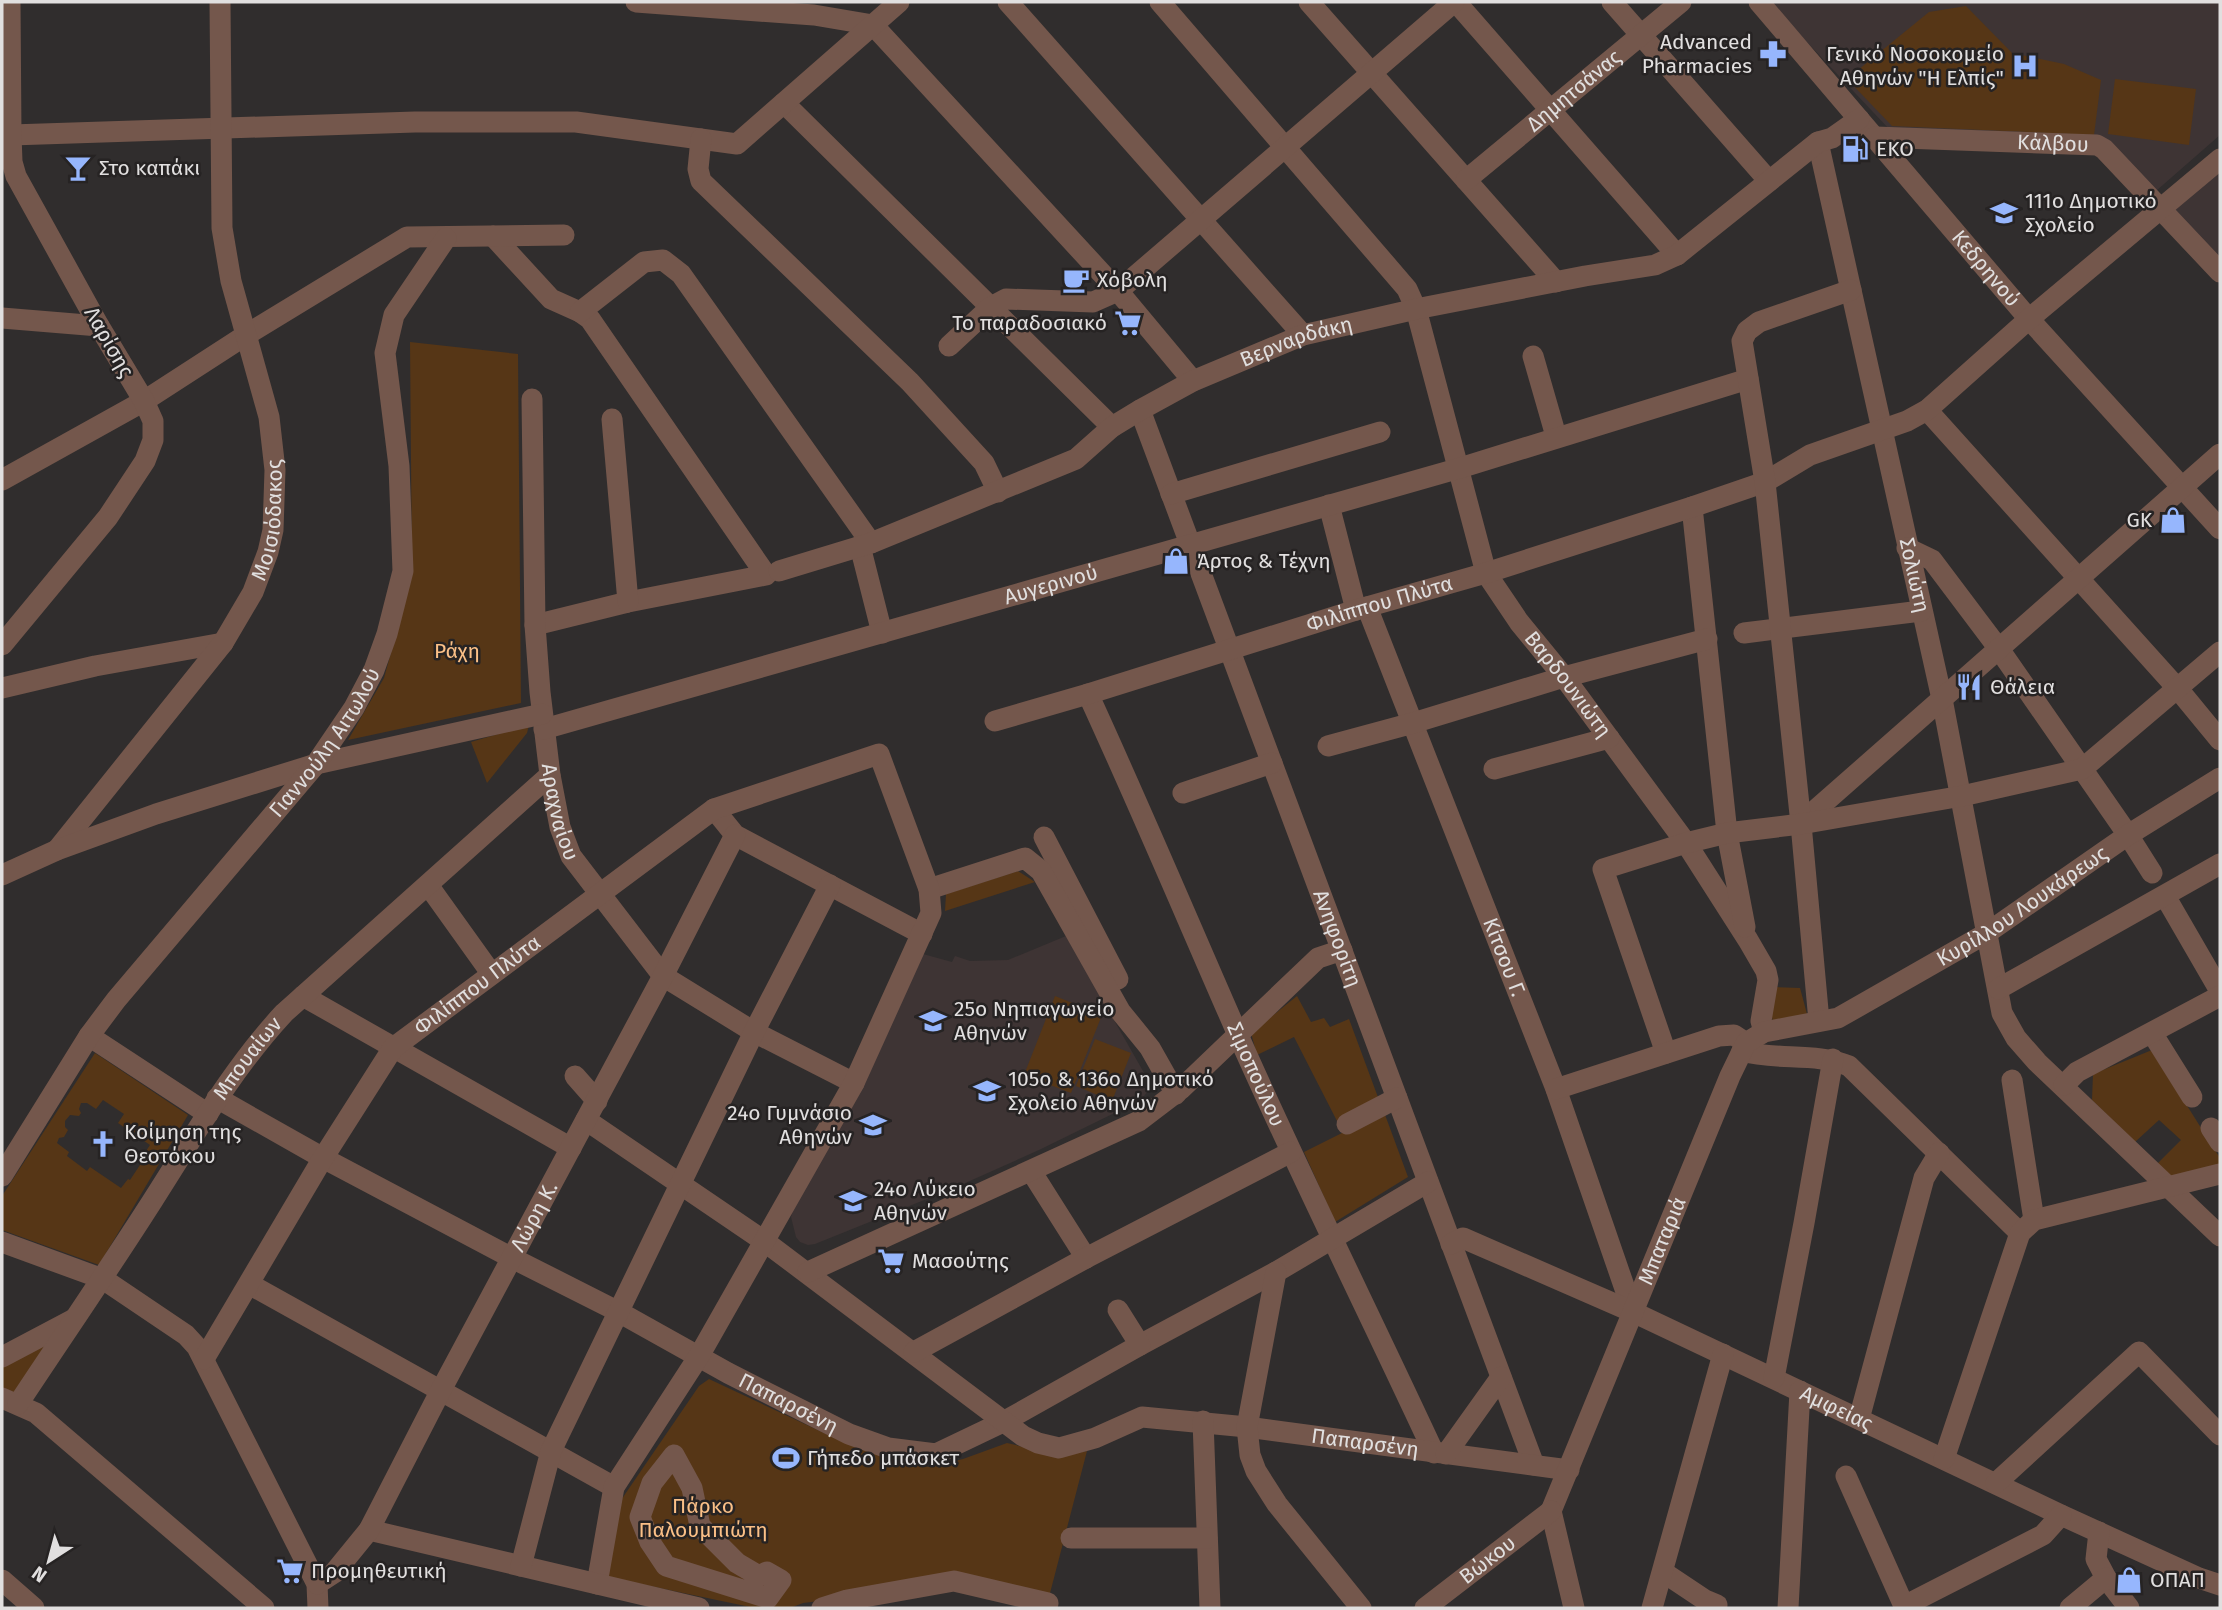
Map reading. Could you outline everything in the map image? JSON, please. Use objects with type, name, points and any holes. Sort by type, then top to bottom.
[{"type":"street","name":"Λαρίσης","points":[[2,645],[108,517],[145,461],[153,440],[153,421],[144,401],[16,176],[6,136],[10,2]]},
{"type":"street","name":"Μοισιόδακος","points":[[57,850],[223,643],[242,613],[261,574],[268,552],[275,510],[275,470],[269,417],[231,281],[225,248],[221,199],[220,2]]},
{"type":"street","points":[[636,2],[814,15],[873,25],[1118,291],[1193,381]]},
{"type":"street","points":[[6,136],[415,122],[576,122],[737,144],[899,2]]},
{"type":"street","points":[[1008,2],[1303,335]]},
{"type":"street","name":"Βαρδουνιώτη","points":[[1160,2],[1407,289],[1416,309],[1486,573],[1519,622],[1564,677],[1686,843],[1766,971],[1768,980],[1761,1021],[1751,1042]]},
{"type":"street","points":[[1309,2],[1556,282]]},
{"type":"street","points":[[949,346],[992,307],[1011,298],[1093,302],[1118,291],[1455,2],[1677,255]]},
{"type":"street","points":[[1612,2],[1769,181]]},
{"type":"street","name":"Δημητσάνας","points":[[1466,180],[1681,2]]},
{"type":"street","name":"Κεδρηνού","points":[[1759,2],[2029,319],[2220,529]]},
{"type":"street","points":[[785,103],[1112,427]]},
{"type":"street","name":"Βερναρδάκη","points":[[535,625],[628,602],[772,573],[865,544],[1076,459],[1112,427],[1193,381],[1303,335],[1416,309],[1655,265],[1677,255],[1818,142],[1832,138],[1854,113]]},
{"type":"street","name":"Κάλβου","points":[[1874,137],[2097,145],[2104,149],[2220,272]]},
{"type":"street","points":[[701,139],[698,169],[701,181],[910,382],[984,463],[998,492]]},
{"type":"street","name":"Σολιώτη","points":[[1818,142],[1942,699],[2002,1013],[2016,1038],[2037,1062],[2064,1085]]},
{"type":"street","name":"Φιλίππου Πλύτα","points":[[995,721],[1362,608],[1486,573],[1692,507],[1765,482],[1810,455],[1907,421],[1927,410],[2029,319],[2220,159]]},
{"type":"street","points":[[2,480],[144,401],[407,237],[564,235]]},
{"type":"street","points":[[493,236],[542,292],[590,319],[615,358],[772,573]]},
{"type":"street","name":"Γιαννούλη Αιτωλού","points":[[2,1176],[89,1036],[116,1000],[316,764],[354,708],[374,670],[387,634],[403,571],[399,466],[385,353],[394,314],[446,238]]},
{"type":"street","points":[[580,312],[644,262],[663,260],[681,274],[865,544],[882,633]]},
{"type":"street","points":[[1556,1089],[1718,1036],[1734,1035],[1751,1042],[1819,1021],[1765,482],[1742,341],[1747,331],[1759,322],[1850,290]]},
{"type":"street","points":[[2,318],[99,326]]},
{"type":"street","points":[[1533,356],[1556,436]]},
{"type":"street","name":"Αυγερινού","points":[[2,875],[57,850],[156,814],[316,764],[543,722],[882,633],[1460,468],[1556,436],[1748,379]]},
{"type":"street","name":"Αραχναίου","points":[[532,399],[535,625],[543,722],[561,834],[571,856],[663,976],[754,1032],[854,1083]]},
{"type":"street","name":"Ανηφορίτη","points":[[1140,410],[1534,1465]]},
{"type":"street","points":[[1927,410],[2178,689],[2220,740]]},
{"type":"street","points":[[612,419],[628,602]]},
{"type":"street","points":[[1171,494],[1380,432]]},
{"type":"street","points":[[1801,824],[2220,454]]},
{"type":"street","name":"Κίτσου Γ.","points":[[1329,505],[1362,608],[1413,723],[1556,1089],[1633,1312]]},
{"type":"street","points":[[1692,507],[1727,833],[1748,940]]},
{"type":"street","points":[[1907,548],[1932,560],[1999,649],[2152,873]]},
{"type":"street","points":[[1744,633],[1921,611]]},
{"type":"street","points":[[1328,746],[1564,677],[1707,639]]},
{"type":"street","points":[[2,688],[95,666],[223,643]]},
{"type":"street","points":[[1666,1053],[1603,869],[1727,833],[1801,824],[1962,796],[2082,769],[2220,652]]},
{"type":"street","name":"Σιμοπούλου","points":[[1088,694],[1291,1152],[1440,1454]]},
{"type":"street","points":[[1494,769],[1609,738]]},
{"type":"street","name":"Φιλίππου Πλύτα","points":[[204,1359],[323,1158],[393,1048],[714,809],[879,754],[929,889]]},
{"type":"street","points":[[1183,793],[1272,763]]},
{"type":"street","name":"Μπουαίων","points":[[10,1401],[76,1318],[103,1279],[213,1106],[262,1037],[303,996],[550,775]]},
{"type":"street","name":"Κυρίλλου Λουκάρεως","points":[[1819,1021],[1838,1018],[1987,933],[2128,835],[2220,778]]},
{"type":"street","points":[[714,809],[735,835],[922,934]]},
{"type":"street","name":"Λώρη Κ.","points":[[317,1584],[334,1573],[369,1530],[735,835]]},
{"type":"street","points":[[1044,836],[1133,1008],[1150,1048],[1176,1094]]},
{"type":"street","points":[[597,1584],[614,1487],[699,1356],[854,1083],[931,913],[929,889],[1025,858],[1041,871],[1120,1011],[1150,1048]]},
{"type":"street","points":[[1998,989],[2220,864]]},
{"type":"street","points":[[428,885],[491,973]]},
{"type":"street","points":[[521,1566],[551,1451],[754,1032],[830,886]]},
{"type":"street","points":[[2165,896],[2220,994],[2077,1072],[2064,1085],[2220,1236]]},
{"type":"street","points":[[808,1272],[1139,1121],[1176,1094],[1318,958],[1342,950]]},
{"type":"street","points":[[303,996],[571,1148]]},
{"type":"street","points":[[2152,1033],[2192,1097]]},
{"type":"street","name":"Παπαρσένη","points":[[89,1036],[213,1106],[323,1158],[849,1434],[888,1448],[936,1454],[1005,1421],[1023,1436],[1059,1448],[1096,1438],[1142,1417],[1203,1421],[1569,1469]]},
{"type":"street","points":[[1751,1042],[1757,1055],[1833,1059],[1849,1066],[1939,1153],[2027,1226]]},
{"type":"street","name":"Μπαταριά","points":[[1551,1511],[1633,1312],[1751,1042]]},
{"type":"street","points":[[1774,1378],[1833,1059]]},
{"type":"street","points":[[575,1076],[597,1101]]},
{"type":"street","points":[[1944,1459],[2027,1226],[2012,1080]]},
{"type":"street","points":[[1347,1124],[1396,1098]]},
{"type":"street","points":[[586,1120],[808,1272],[1005,1421],[1276,1272],[1428,1182]]},
{"type":"street","points":[[914,1352],[1086,1258],[1291,1152]]},
{"type":"street","points":[[1859,1419],[1924,1178],[1939,1153]]},
{"type":"street","points":[[1031,1171],[1086,1258]]},
{"type":"street","points":[[2027,1226],[2220,1174]]},
{"type":"street","name":"Αμφείας","points":[[1451,1244],[1463,1238],[1633,1312],[2062,1515],[2199,1578],[2220,1585]]},
{"type":"street","points":[[2,1242],[103,1279],[186,1335],[197,1347],[317,1584],[318,1608]]},
{"type":"street","points":[[1276,1272],[1247,1427],[1247,1442],[1252,1462],[1265,1487],[1361,1608]]},
{"type":"street","points":[[249,1284],[614,1487]]},
{"type":"street","points":[[1118,1310],[1140,1345]]},
{"type":"street","points":[[2,1357],[76,1318]]},
{"type":"street","points":[[1996,1483],[2139,1352],[2220,1435]]},
{"type":"street","points":[[1652,1608],[1723,1354]]},
{"type":"street","points":[[1440,1454],[1501,1377]]},
{"type":"street","points":[[1788,1608],[1800,1391]]},
{"type":"street","points":[[10,1401],[36,1413],[264,1608]]},
{"type":"street","points":[[1203,1421],[1210,1608]]},
{"type":"street","points":[[674,1455],[692,1488],[700,1525],[737,1563],[759,1576],[767,1572],[781,1580],[768,1598],[666,1566],[655,1550],[640,1517],[652,1483],[674,1455]]},
{"type":"street","points":[[1846,1476],[1904,1606],[2043,1535],[2062,1515]]},
{"type":"street","points":[[1551,1511],[1574,1608]]},
{"type":"street","name":"Βώκου","points":[[1425,1608],[1551,1511]]},
{"type":"street","points":[[369,1530],[699,1608]]},
{"type":"street","points":[[2099,1532],[2095,1559],[2129,1608]]},
{"type":"street","points":[[1071,1538],[1207,1538]]},
{"type":"street","points":[[1663,1572],[1717,1605]]},
{"type":"street","points":[[2070,1608],[2106,1578]]},
{"type":"street","points":[[2,1580],[34,1608]]},
{"type":"street","points":[[822,1608],[848,1600],[954,1581],[1047,1606]]},
{"type":"shaded area","name":"Γενικό Νοσοκομείο Αθηνών \"Η Ελπίς\"","points":[[1769,2],[2220,2],[2220,135],[2156,191],[2110,141],[1890,130]]},
{"type":"shaded area","points":[[2220,171],[2220,259],[2175,210]]},
{"type":"shaded area","points":[[1066,936],[1148,1081],[1148,1091],[1141,1100],[954,1188],[815,1244],[800,1242],[791,1217],[793,1209],[923,954],[952,962],[955,956],[970,961],[1008,960]]},
{"type":"green space","points":[[1966,6],[2012,53],[2064,64],[2101,80],[2094,135],[1892,126],[1847,79],[1929,12]]},
{"type":"green space","points":[[2115,79],[2196,89],[2189,145],[2108,134]]},
{"type":"green space","name":"Ράχη","points":[[410,342],[518,354],[521,703],[348,740],[384,678],[412,576]]},
{"type":"green space","points":[[529,725],[527,733],[487,783],[471,742]]},
{"type":"green space","points":[[1018,871],[1035,882],[945,911],[946,894]]},
{"type":"green space","points":[[1773,987],[1800,988],[1807,1014],[1773,1022],[1770,1008]]},
{"type":"green space","points":[[1055,996],[1102,1015],[1071,1093],[1024,1075]]},
{"type":"green space","points":[[1297,996],[1311,1022],[1324,1018],[1330,1027],[1349,1019],[1379,1100],[1337,1121],[1294,1037],[1257,1055],[1251,1033]]},
{"type":"green space","points":[[1095,1039],[1131,1053],[1112,1101],[1076,1086]]},
{"type":"green space","points":[[2152,1050],[2220,1158],[2220,1165],[2172,1180],[2157,1164],[2181,1140],[2159,1120],[2135,1142],[2092,1100],[2093,1074]]},
{"type":"green space","points":[[95,1053],[188,1115],[99,1265],[2,1230],[2,1196]],"holes":[[[103,1100],[124,1114],[118,1123],[150,1145],[130,1180],[121,1188],[90,1167],[87,1171],[67,1156],[69,1152],[57,1143],[68,1130],[65,1121],[70,1115],[79,1116],[81,1113],[81,1103],[87,1103],[96,1109]]]},
{"type":"green space","points":[[1384,1112],[1408,1177],[1335,1222],[1304,1152]]},
{"type":"green space","points":[[52,1339],[16,1394],[2,1388],[2,1367]]},
{"type":"green space","name":"Πάρκο Παλουμπιώτη","points":[[709,1379],[824,1433],[878,1454],[929,1467],[963,1459],[1007,1443],[1062,1456],[1087,1451],[1049,1597],[999,1587],[828,1600],[803,1603],[790,1608],[755,1608],[607,1577],[619,1503],[699,1386]]},
{"type":"place","name":"Advanced Pharmacies","points":[[1773,54]]},
{"type":"place","name":"Γενικό Νοσοκομείο Αθηνών \"Η Ελπίς\"","points":[[2025,66]]},
{"type":"place","name":"EKO","points":[[1855,149]]},
{"type":"place","name":"Στο καπάκι","points":[[78,168]]},
{"type":"place","name":"111ο Δημοτικό Σχολείο","points":[[2004,213]]},
{"type":"place","name":"Χόβολη","points":[[1076,280]]},
{"type":"place","name":"Το παραδοσιακό","points":[[1128,323]]},
{"type":"place","name":"GK","points":[[2173,520]]},
{"type":"place","name":"Άρτος & Τέχνη","points":[[1176,561]]},
{"type":"place","name":"Θάλεια","points":[[1969,687]]},
{"type":"place","name":"25ο Νηπιαγωγείο Αθηνών","points":[[933,1021]]},
{"type":"place","name":"105ο & 136ο Δημοτικό Σχολείο Αθηνών","points":[[987,1091]]},
{"type":"place","name":"24ο Γυμνάσιο Αθηνών","points":[[873,1125]]},
{"type":"place","name":"Κοίμηση της Θεοτόκου","points":[[103,1144]]},
{"type":"place","name":"24ο Λύκειο Αθηνών","points":[[853,1201]]},
{"type":"place","name":"Μασούτης","points":[[891,1261]]},
{"type":"place","name":"Γήπεδο μπάσκετ","points":[[786,1458]]},
{"type":"place","name":"Προμηθευτική","points":[[290,1571]]},
{"type":"place","name":"ΟΠΑΠ","points":[[2129,1580]]}]
